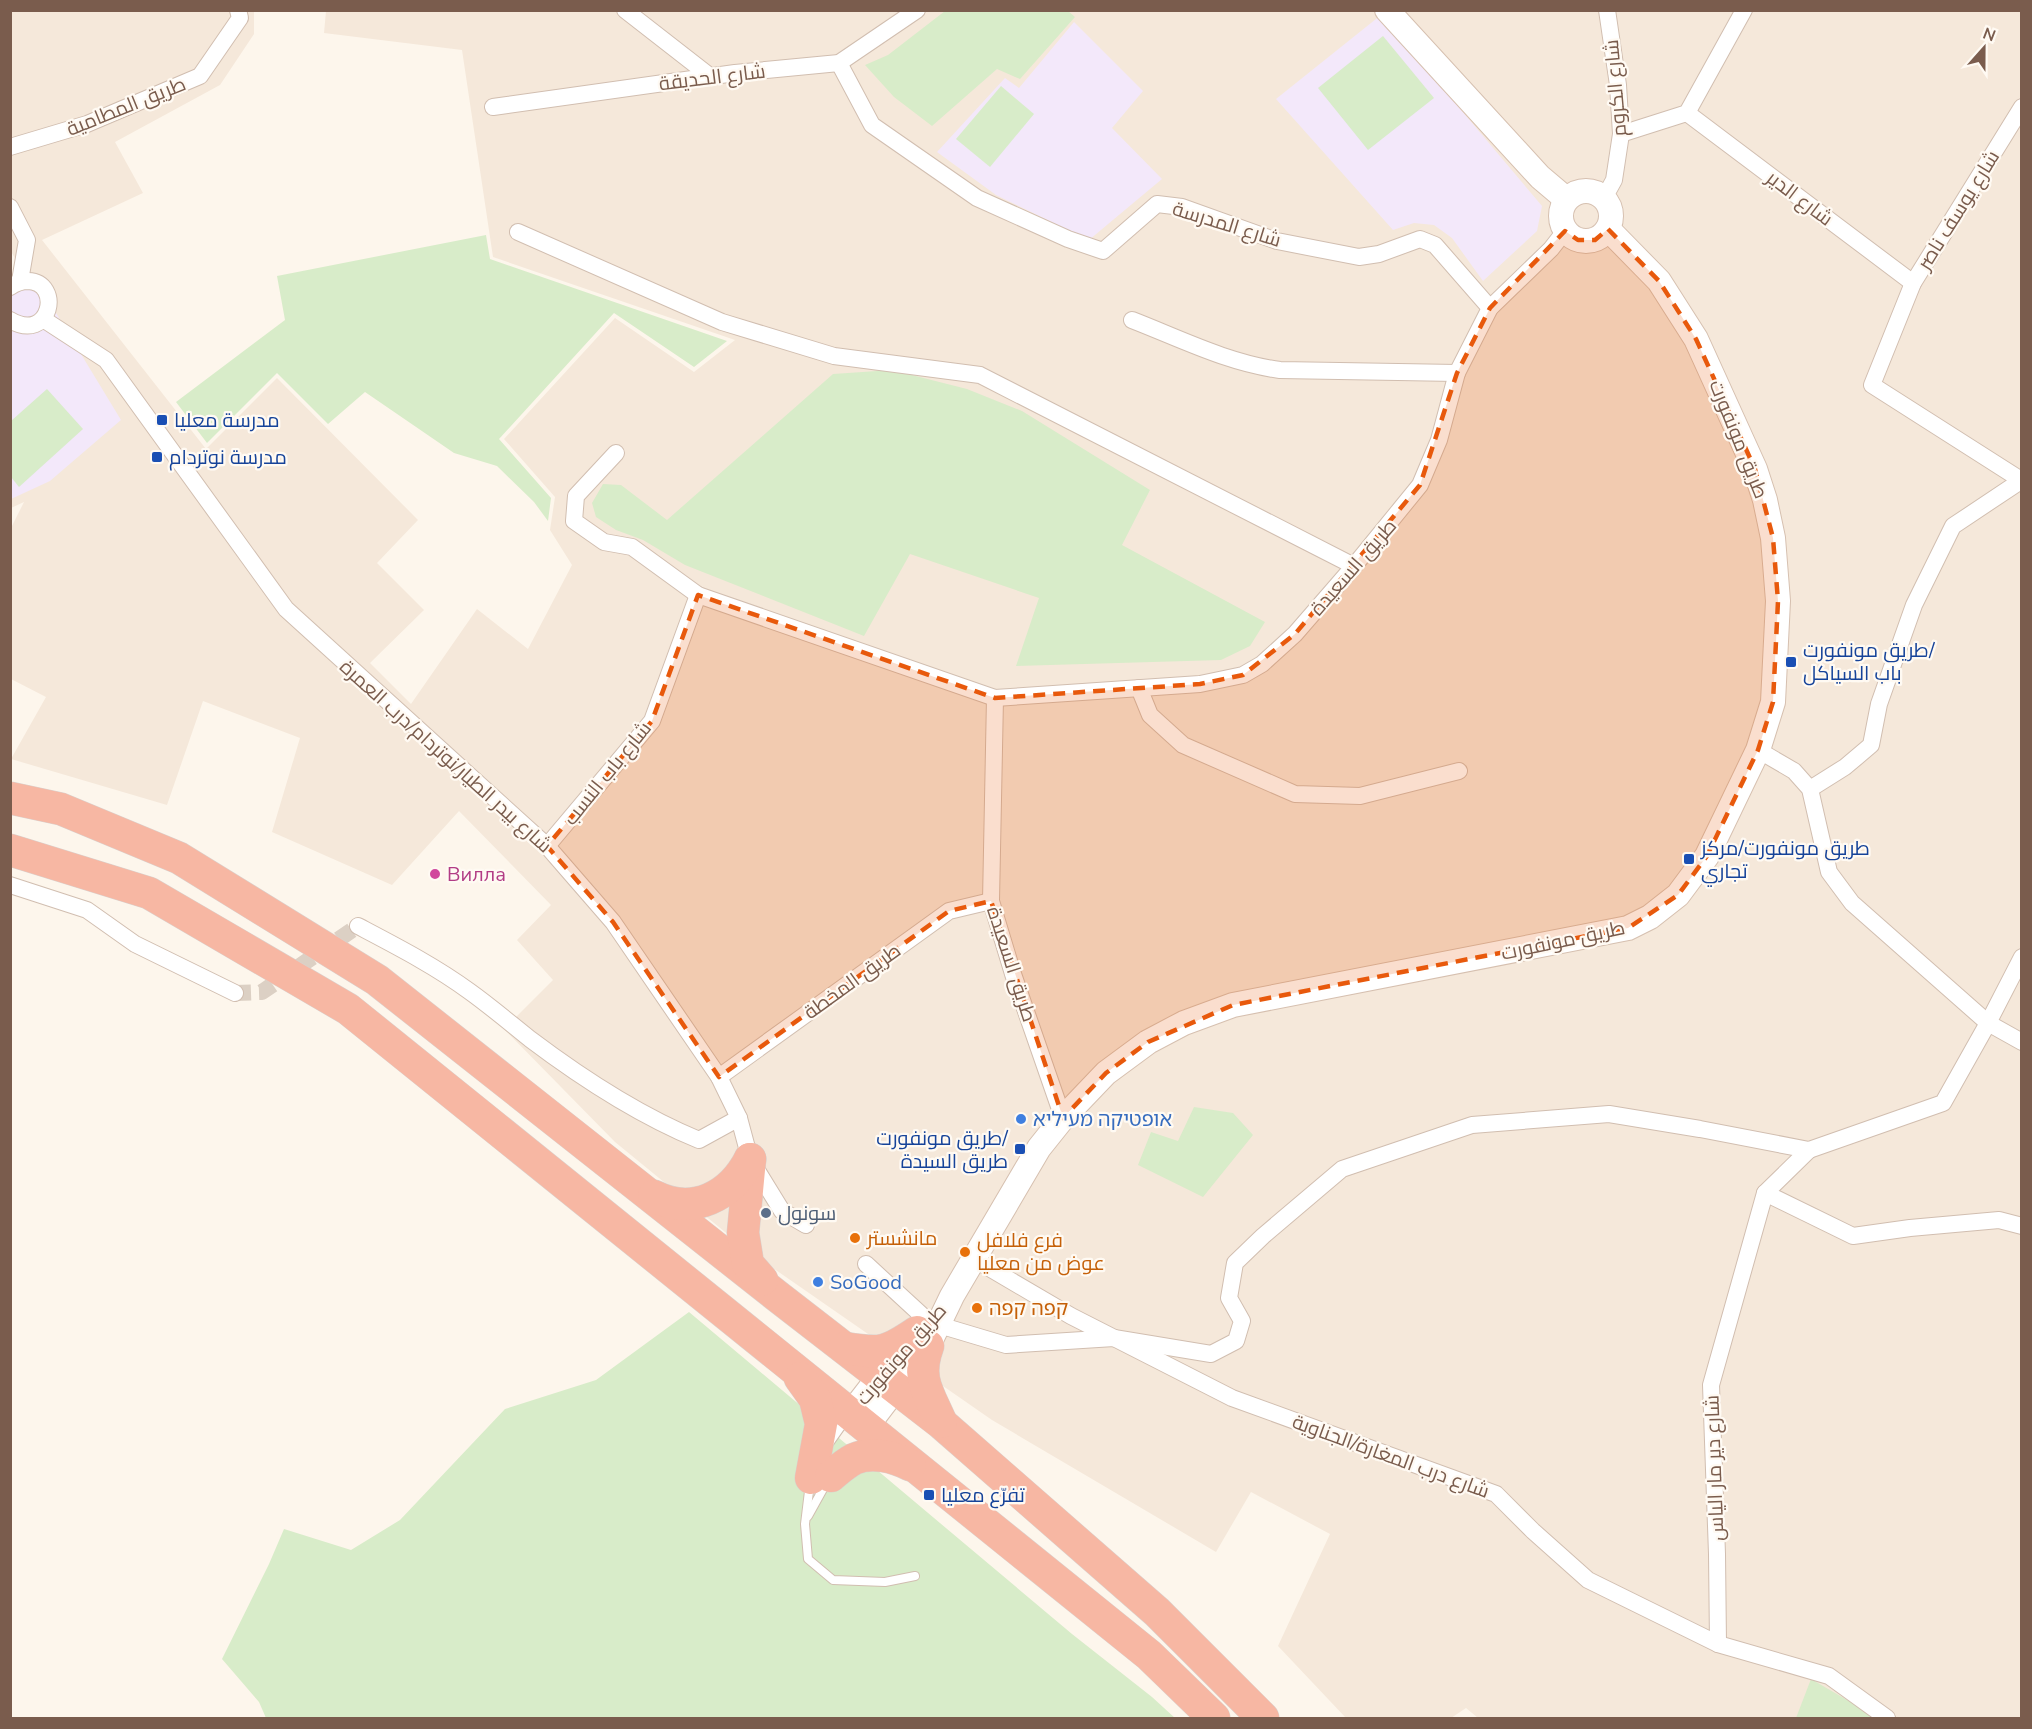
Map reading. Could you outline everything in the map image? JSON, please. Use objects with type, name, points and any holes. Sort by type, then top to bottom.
[{"type":"highway","points":[[10,798],[61,809],[179,858],[377,980],[941,1423],[1157,1612],[1263,1719]]},
{"type":"highway","points":[[10,850],[149,893],[348,1009],[792,1365],[857,1431],[919,1470],[1149,1654],[1214,1719]]},
{"type":"highway","points":[[643,1190],[669,1204],[701,1203],[722,1192],[741,1175],[750,1159]]},
{"type":"highway","points":[[750,1159],[742,1233],[748,1264],[777,1296]]},
{"type":"highway","points":[[845,1347],[872,1353],[886,1351],[928,1331]]},
{"type":"highway","points":[[928,1331],[922,1362],[922,1377],[941,1423]]},
{"type":"highway","points":[[792,1365],[815,1399],[820,1424],[821,1477],[855,1458],[881,1455],[901,1460],[919,1470]]},
{"type":"main road","points":[[1388,10],[1540,177],[1566,199]]},
{"type":"main road","points":[[1589,190],[1604,198],[1611,213],[1608,229],[1602,235],[1586,242],[1564,231],[1560,214],[1566,199],[1573,194],[1589,190]]},
{"type":"main road","name":"طريق مونفورت","points":[[857,1431],[887,1381],[928,1331],[952,1296],[1039,1148],[1063,1118],[1106,1073],[1148,1042],[1184,1023],[1233,1005],[1628,928],[1650,917],[1677,895],[1707,856],[1758,750],[1773,702],[1778,601],[1773,538],[1755,469],[1696,339],[1659,281],[1608,229]]},
{"type":"street","name":"طريق المطامية","points":[[10,147],[87,124],[200,76],[240,18],[238,10]]},
{"type":"street","points":[[625,10],[711,76]]},
{"type":"street","name":"شارع الحديقة","points":[[493,107],[711,76],[838,63],[917,10]]},
{"type":"street","name":"شارع الكروم","points":[[1604,198],[1614,180],[1622,134],[1618,86],[1606,10]]},
{"type":"street","points":[[1622,134],[1687,113],[1744,10]]},
{"type":"street","name":"شارع المدرسة","points":[[838,63],[872,125],[977,198],[1068,239],[1103,251],[1156,204],[1182,207],[1277,241],[1359,257],[1379,254],[1420,239],[1435,245],[1490,308]]},
{"type":"street","name":"شارع يوسف ناصر","points":[[2021,480],[1872,385],[1913,283],[2022,107]]},
{"type":"street","name":"شارع الدير","points":[[1687,113],[1913,283]]},
{"type":"street","points":[[10,207],[27,240],[15,284],[31,281],[45,289],[49,305],[43,319],[36,324],[20,325],[10,320]]},
{"type":"street","name":"طريق السعيدة","points":[[616,453],[576,496],[574,521],[604,542],[632,546],[698,595],[995,698],[1200,684],[1243,675],[1262,664],[1295,634],[1420,485],[1439,440],[1457,374],[1490,308],[1551,249],[1564,231]]},
{"type":"street","points":[[518,232],[722,322],[834,356],[980,375],[1354,566]]},
{"type":"street","name":"شارع بيدر الطيار/نوتردام/درب العمرة","points":[[43,319],[106,360],[285,609],[547,846],[613,922],[719,1077],[739,1118],[750,1159],[782,1211],[806,1225]]},
{"type":"street","points":[[1132,320],[1230,360],[1255,367],[1280,370],[1457,374]]},
{"type":"street","points":[[1810,789],[1845,767],[1871,745],[1879,704],[1914,605],[1953,526],[2021,480]]},
{"type":"street","name":"شارع باب النسب","points":[[547,846],[652,721],[698,595]]},
{"type":"street","points":[[1139,688],[1150,715],[1183,745],[1295,794],[1360,796],[1459,771]]},
{"type":"street","name":"طريق السعيدة","points":[[995,698],[991,901],[1013,974],[1063,1118]]},
{"type":"street","points":[[1758,750],[1794,771],[1810,789],[1829,872],[1852,903],[1988,1023],[2022,1042]]},
{"type":"street","points":[[10,885],[87,910],[135,944],[235,993]]},
{"type":"street","name":"طريق المخطة","points":[[719,1077],[949,911],[991,901]]},
{"type":"street","points":[[358,926],[407,952],[468,990],[531,1040],[603,1091],[666,1127],[699,1140],[739,1118]]},
{"type":"street","points":[[866,1264],[928,1331],[1006,1345],[1114,1338],[1211,1354],[1236,1341],[1242,1321],[1229,1298],[1235,1263],[1342,1168],[1472,1125],[1609,1114],[1809,1150],[1942,1103],[1988,1023],[2022,957]]},
{"type":"street","name":"شارع دير مار الياس","points":[[1718,1644],[1711,1385],[1765,1193],[1809,1150]]},
{"type":"street","points":[[1765,1193],[1853,1236],[1999,1220],[2022,1226]]},
{"type":"street","name":"شارع درب المغارة/الجناوية","points":[[974,1259],[1071,1316],[1232,1398],[1497,1494],[1533,1531],[1588,1580],[1718,1644],[1828,1676],[1887,1719]]},
{"type":"lane","points":[[806,1519],[821,1477],[820,1457],[857,1431]]},
{"type":"lane","points":[[857,1431],[821,1477],[806,1519],[808,1559],[833,1580],[885,1582],[915,1576]]},
{"type":"highlighted area","points":[[1608,229],[1659,281],[1696,339],[1755,469],[1773,538],[1778,601],[1773,702],[1758,750],[1707,856],[1678,895],[1628,928],[1233,1005],[1148,1042],[1106,1073],[1063,1118],[991,901],[949,911],[719,1077],[613,922],[547,846],[652,721],[698,595],[995,698],[1200,684],[1243,675],[1295,634],[1420,485],[1457,373],[1490,308],[1565,231],[1578,240],[1595,240]]},
{"type":"shaded area","points":[[11,11],[254,11],[254,34],[220,85],[115,142],[143,193],[42,240],[206,449],[277,378],[418,520],[377,563],[424,610],[370,663],[411,704],[477,609],[528,649],[572,565],[550,530],[555,497],[504,439],[615,318],[694,372],[735,340],[493,257],[462,50],[324,33],[326,11],[2021,11],[2021,1718],[1478,1718],[1466,1708],[1451,1718],[1346,1718],[1278,1646],[1330,1534],[1251,1492],[1216,1552],[992,1420],[747,1250],[615,1142],[504,1029],[553,980],[517,940],[551,905],[459,811],[392,885],[272,832],[300,738],[203,701],[167,805],[11,759],[46,697],[11,679],[10,530],[24,502],[11,508],[10,274],[21,268],[10,250]]},
{"type":"shaded area","points":[[1381,15],[1542,206],[1537,231],[1483,281],[1452,238],[1434,225],[1414,223],[1393,230],[1276,99]]},
{"type":"shaded area","points":[[1074,22],[1143,91],[1112,128],[1162,179],[1089,240],[996,195],[937,152],[1005,78],[1019,88]]},
{"type":"shaded area","points":[[33,275],[121,420],[50,481],[11,499],[11,290]]},
{"type":"green space","points":[[945,11],[1068,11],[1075,17],[1020,79],[997,69],[932,126],[894,97],[865,65],[888,55]]},
{"type":"green space","points":[[1383,36],[1434,98],[1368,150],[1318,88]]},
{"type":"green space","points":[[1001,86],[1034,114],[990,167],[956,139]]},
{"type":"green space","points":[[486,235],[490,259],[727,341],[694,367],[614,313],[499,439],[551,498],[548,521],[534,502],[497,466],[454,453],[365,392],[328,424],[277,373],[207,443],[176,402],[285,320],[277,276]]},
{"type":"green space","points":[[892,370],[967,389],[1022,411],[1150,490],[1122,545],[1265,622],[1250,646],[1221,660],[1016,666],[1039,598],[910,554],[864,636],[685,565],[643,540],[616,530],[596,517],[592,503],[603,484],[621,485],[667,520],[833,374]]},
{"type":"green space","points":[[47,389],[83,429],[19,487],[11,477],[11,421]]},
{"type":"green space","points":[[1194,1107],[1233,1113],[1253,1135],[1203,1197],[1138,1165],[1151,1132],[1178,1141]]},
{"type":"green space","points":[[689,1312],[1175,1718],[266,1718],[259,1702],[222,1659],[284,1529],[351,1550],[400,1520],[505,1409],[596,1380]]},
{"type":"green space","points":[[1811,1679],[1878,1718],[1796,1718]]},
{"type":"tunnel","points":[[235,993],[262,992],[358,926]]},
{"type":"place","name":"مدرسة معليا","points":[[162,420]]},
{"type":"place","name":"مدرسة نوتردام","points":[[157,457]]},
{"type":"place","name":"طريق مونفورت/ باب السياكل","points":[[1791,662]]},
{"type":"place","name":"طريق مونفورت/مركز تجاري","points":[[1689,859]]},
{"type":"place","name":"Вилла","points":[[435,874]]},
{"type":"place","name":"אופטיקה מעיליא","points":[[1021,1119]]},
{"type":"place","name":"طريق مونفورت/ طريق السيدة","points":[[1020,1149]]},
{"type":"place","name":"سونول","points":[[766,1213]]},
{"type":"place","name":"مانشستر","points":[[855,1238]]},
{"type":"place","name":"فرع فلافل عوض من معليا","points":[[965,1252]]},
{"type":"place","name":"SoGood","points":[[818,1282]]},
{"type":"place","name":"קפה קפה","points":[[977,1308]]},
{"type":"place","name":"تفرّع معليا","points":[[929,1495]]}]
